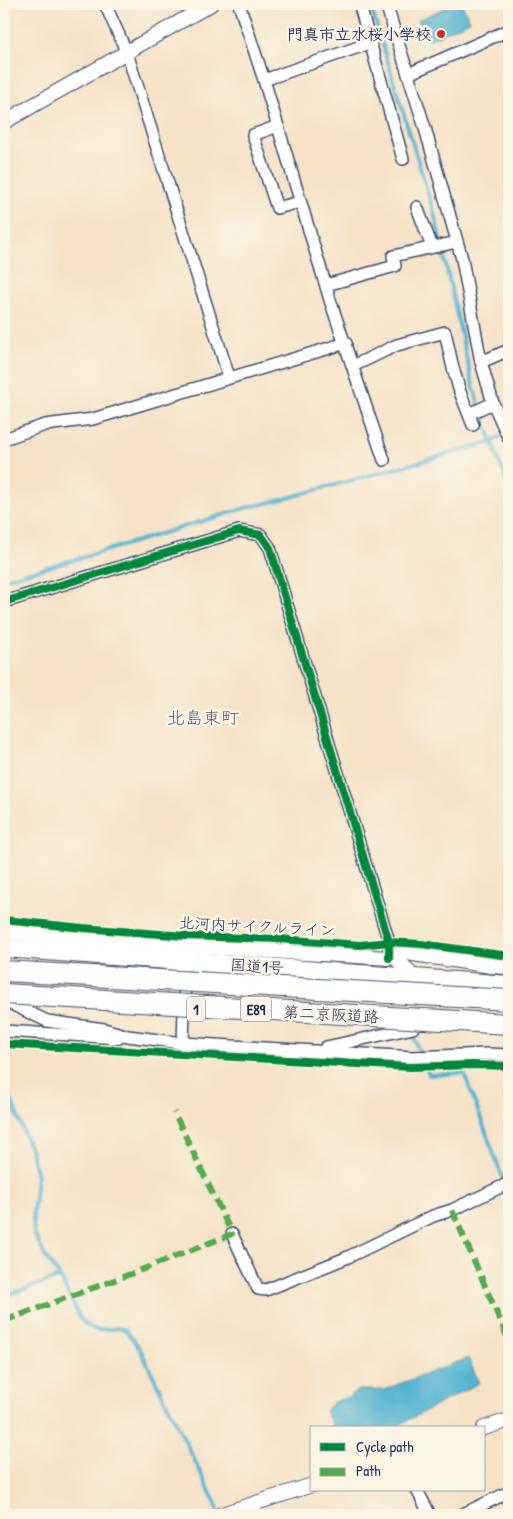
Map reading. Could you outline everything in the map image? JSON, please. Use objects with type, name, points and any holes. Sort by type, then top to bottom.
[{"type":"highway","name":"国道1号","points":[[4,948],[85,946],[410,978],[509,985]]},
{"type":"highway","name":"第二京阪道路","points":[[4,971],[509,1000]]},
{"type":"highway","name":"1","points":[[4,999],[310,1014],[413,1028],[509,1032]]},
{"type":"highway","name":"第二京阪道路","points":[[4,999],[509,1024]]},
{"type":"street","points":[[104,4],[127,53],[229,377]]},
{"type":"street","points":[[4,122],[211,4]]},
{"type":"street","points":[[239,4],[326,285],[384,460]]},
{"type":"street","points":[[386,4],[462,259],[481,362],[493,403],[509,438]]},
{"type":"street","points":[[361,10],[403,159]]},
{"type":"street","points":[[408,74],[509,30]]},
{"type":"street","points":[[264,80],[370,43]]},
{"type":"street","points":[[278,126],[253,135],[277,208],[300,202]]},
{"type":"street","points":[[417,207],[432,247]]},
{"type":"street","points":[[326,285],[395,266],[394,256],[457,242]]},
{"type":"street","points":[[353,366],[397,346],[445,332],[460,392],[471,419],[493,403]]},
{"type":"street","points":[[4,439],[46,425],[93,419],[346,343]]},
{"type":"street","points":[[481,362],[509,350]]},
{"type":"street","points":[[4,602],[239,531],[261,535],[270,548],[389,942],[391,957],[408,970],[410,978]]},
{"type":"street","points":[[4,932],[85,946],[391,957],[407,953],[509,967]]},
{"type":"street","points":[[85,946],[87,960],[104,963],[173,964],[185,976],[183,1043]]},
{"type":"street","points":[[4,999],[47,1021],[104,1030],[128,1036],[183,1043],[417,1056],[509,1055]]},
{"type":"street","points":[[312,1050],[413,1028]]},
{"type":"street","points":[[4,1031],[94,1037],[120,1038],[128,1036]]},
{"type":"street","points":[[232,1234],[258,1289],[266,1290],[346,1258],[433,1216],[452,1210],[507,1184]]},
{"type":"street","points":[[486,1427],[509,1420]]},
{"type":"street","points":[[219,1515],[310,1486]]},
{"type":"street","points":[[418,1492],[430,1515]]},
{"type":"street","points":[[461,1515],[509,1492]]},
{"type":"water","points":[[453,4],[462,4],[470,21],[427,41],[418,20]]},
{"type":"water","points":[[468,1358],[479,1383],[397,1426],[333,1426],[325,1411],[333,1402],[349,1397],[358,1390],[383,1390]]},
{"type":"waterway","points":[[370,4],[435,216],[478,403],[509,489]]},
{"type":"waterway","points":[[4,579],[88,556],[249,507],[492,442],[505,434]]},
{"type":"waterway","points":[[410,1029],[429,1075],[464,1073],[509,1195]]},
{"type":"waterway","points":[[4,1081],[30,1148],[37,1176],[33,1216],[34,1233],[45,1256],[60,1277],[80,1318],[85,1324],[96,1330],[120,1328],[126,1330],[140,1349],[218,1511]]},
{"type":"waterway","points":[[4,1296],[60,1277]]},
{"type":"marked path","points":[[4,1321],[232,1234],[174,1112]]},
{"type":"marked path","points":[[452,1210],[509,1341]]},
{"type":"cycle path","points":[[4,602],[239,531],[261,535],[270,548],[389,942],[389,958]]},
{"type":"cycle path","name":"北河内サイクルライン","points":[[4,920],[185,936],[280,939],[360,945],[389,942],[421,944],[509,956]]},
{"type":"cycle path","points":[[4,1044],[410,1067],[509,1066]]},
{"type":"place","name":"門真市立水桜小学校","points":[[441,34]]},
{"type":"district","name":"北島東町","points":[[203,717]]}]
